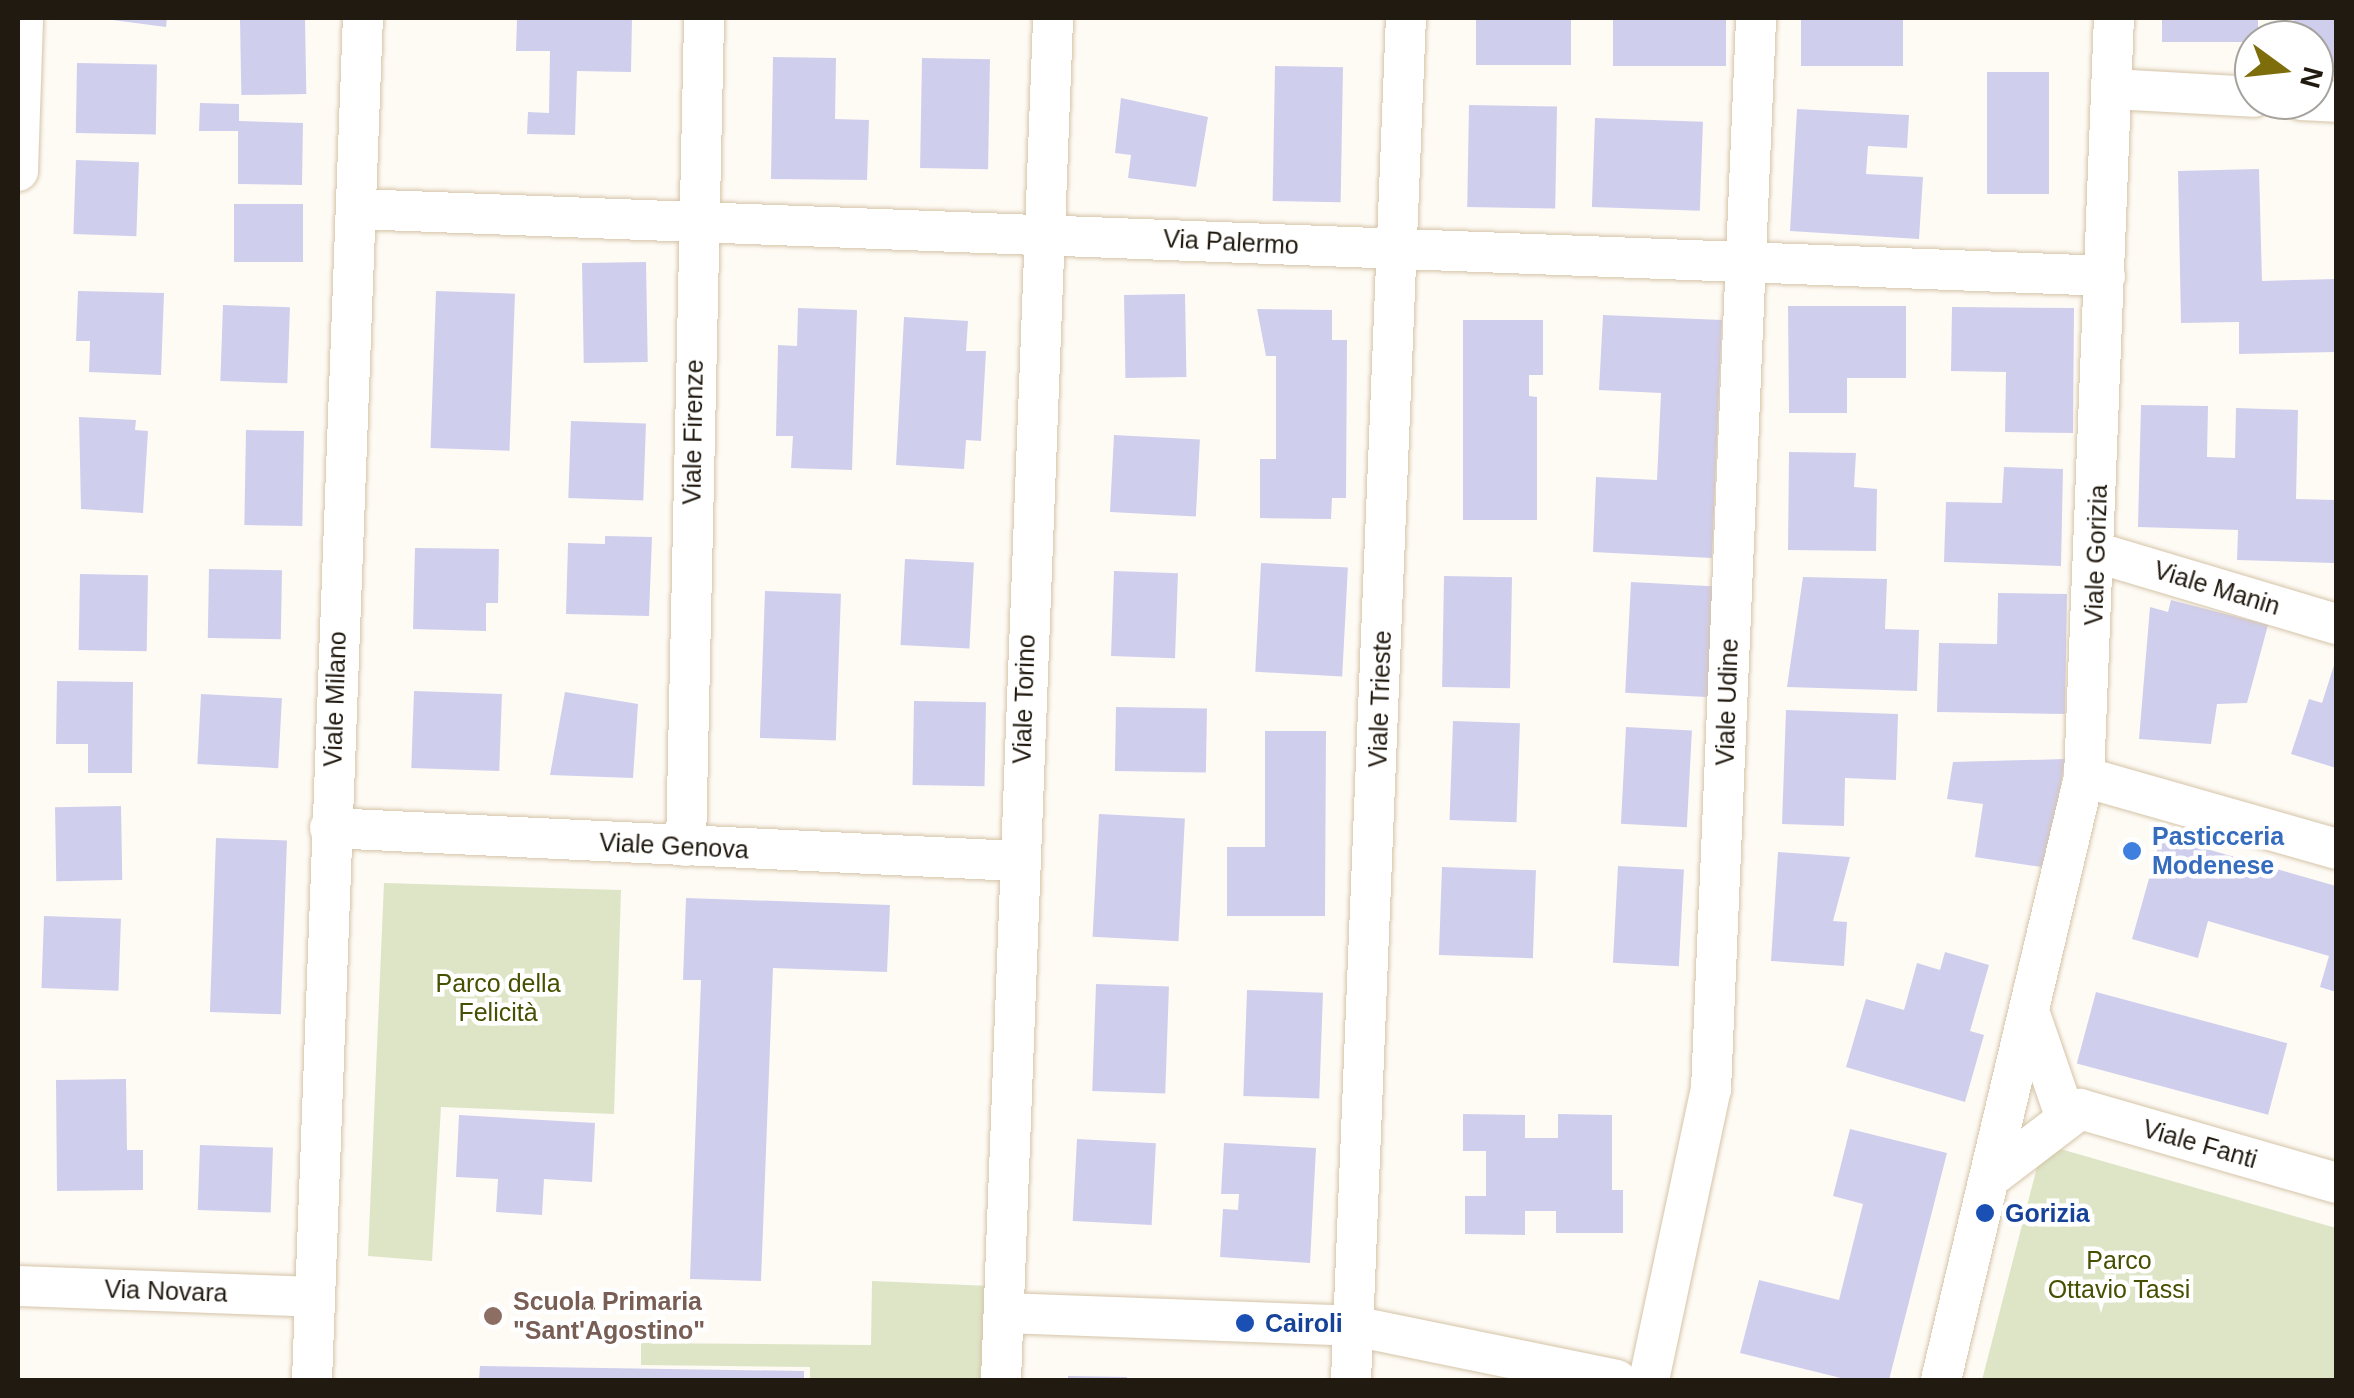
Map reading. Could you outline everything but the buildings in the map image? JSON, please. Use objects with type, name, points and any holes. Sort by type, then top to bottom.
[{"type":"street","points":[[18,171],[24,18]]},
{"type":"street","name":"Viale Milano","points":[[312,1380],[363,18]]},
{"type":"street","name":"Viale Firenze","points":[[686,846],[696,225],[704,18]]},
{"type":"street","name":"Viale Torino","points":[[1002,1380],[1017,862],[1053,18]]},
{"type":"street","name":"Viale Trieste","points":[[1352,1380],[1406,18]]},
{"type":"street","name":"Viale Udine","points":[[1649,1380],[1711,1089],[1756,18]]},
{"type":"street","name":"Viale Gorizia","points":[[1942,1380],[1996,1173],[2084,777],[2098,553],[2114,18]]},
{"type":"street","points":[[2112,89],[2234,96]]},
{"type":"street","name":"Via Palermo","points":[[356,209],[2105,276]]},
{"type":"street","name":"Viale Manin","points":[[2098,553],[2336,624]]},
{"type":"street","points":[[2084,777],[2336,849]]},
{"type":"street","name":"Viale Genova","points":[[330,828],[1017,862]]},
{"type":"street","points":[[1996,1173],[2064,1113],[2030,1014]]},
{"type":"street","name":"Viale Fanti","points":[[2064,1113],[2080,1109],[2336,1183]]},
{"type":"street","name":"Via Novara","points":[[18,1286],[315,1297]]},
{"type":"street","points":[[1004,1314],[1354,1326],[1617,1380]]},
{"type":"green space","name":"Parco della Felicità","points":[[384,883],[621,890],[614,1114],[441,1107],[432,1261],[368,1256]]},
{"type":"green space","name":"Parco Ottavio Tassi","points":[[2043,1144],[2336,1228],[2336,1380],[1982,1380]]},
{"type":"green space","points":[[872,1281],[991,1286],[986,1380],[810,1380],[810,1367],[641,1365],[641,1343],[871,1345]]},
{"type":"place","name":"Pasticceria Modenese","points":[[2132,851]]},
{"type":"place","name":"Gorizia","points":[[1985,1213]]},
{"type":"place","name":"Scuola Primaria \"Sant'Agostino\"","points":[[493,1316]]},
{"type":"place","name":"Cairoli","points":[[1245,1323]]}]
